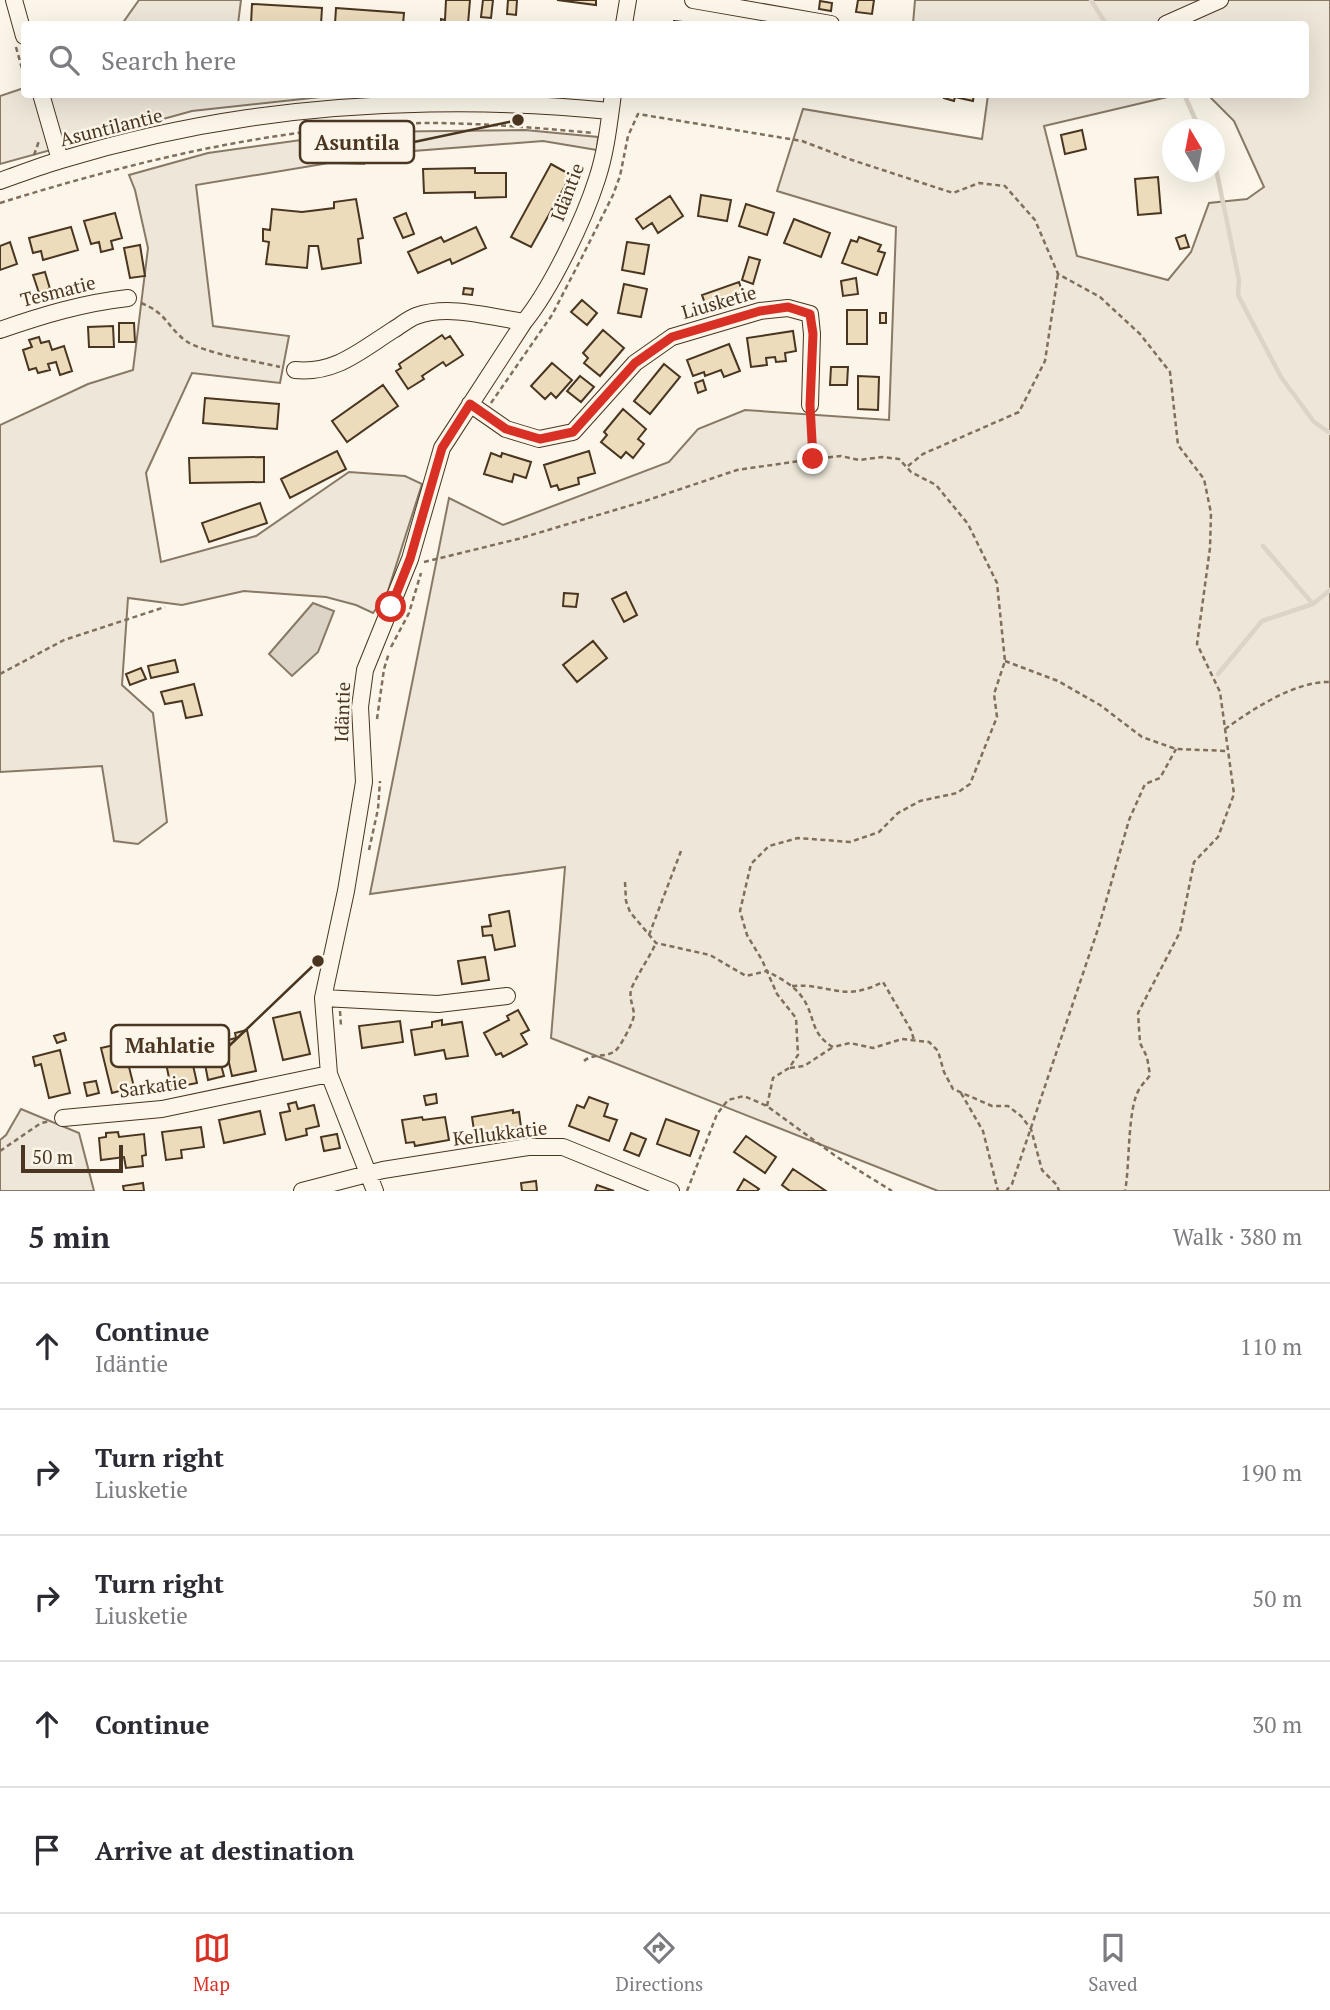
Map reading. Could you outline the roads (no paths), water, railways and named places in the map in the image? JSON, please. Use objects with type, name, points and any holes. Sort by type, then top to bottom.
[{"type":"street","points":[[14,0],[21,25]]},
{"type":"street","points":[[624,21],[628,0]]},
{"type":"street","points":[[693,0],[814,21]]},
{"type":"street","points":[[1173,21],[1220,0]]},
{"type":"street","points":[[42,98],[60,160]]},
{"type":"street","name":"Asuntilantie","points":[[0,181],[60,160],[160,135],[247,118],[347,106],[612,103]]},
{"type":"street","name":"Idäntie","points":[[375,1191],[329,1074],[331,998],[364,782],[360,707],[365,670],[410,559],[442,448],[477,408],[524,322],[537,306],[575,232],[597,180],[612,103]]},
{"type":"street","name":"Tesmatie","points":[[0,330],[51,312],[94,302],[128,298]]},
{"type":"street","name":"Liusketie","points":[[477,408],[506,429],[540,439],[573,432],[635,363],[672,337],[760,311],[788,307],[810,314],[813,334],[810,405]]},
{"type":"street","points":[[295,370],[313,372],[330,368],[415,317],[435,312],[452,311],[524,322]]},
{"type":"street","points":[[331,998],[438,1004],[507,996]]},
{"type":"street","name":"Sarkatie","points":[[63,1118],[162,1109],[329,1074]]},
{"type":"street","name":"Kellukkatie","points":[[302,1191],[367,1174],[528,1147],[563,1147],[671,1191]]},
{"type":"waterway","points":[[1091,0],[1104,21]]},
{"type":"waterway","points":[[1186,98],[1195,119]]},
{"type":"waterway","points":[[1219,182],[1239,280],[1238,295],[1281,377],[1314,422],[1330,433]]},
{"type":"waterway","points":[[1263,546],[1313,604]]},
{"type":"waterway","points":[[1218,674],[1262,621],[1313,604],[1330,590]]},
{"type":"place","name":"Asuntila","points":[[518,120]]},
{"type":"place","name":"Mahlatie","points":[[318,961]]}]
